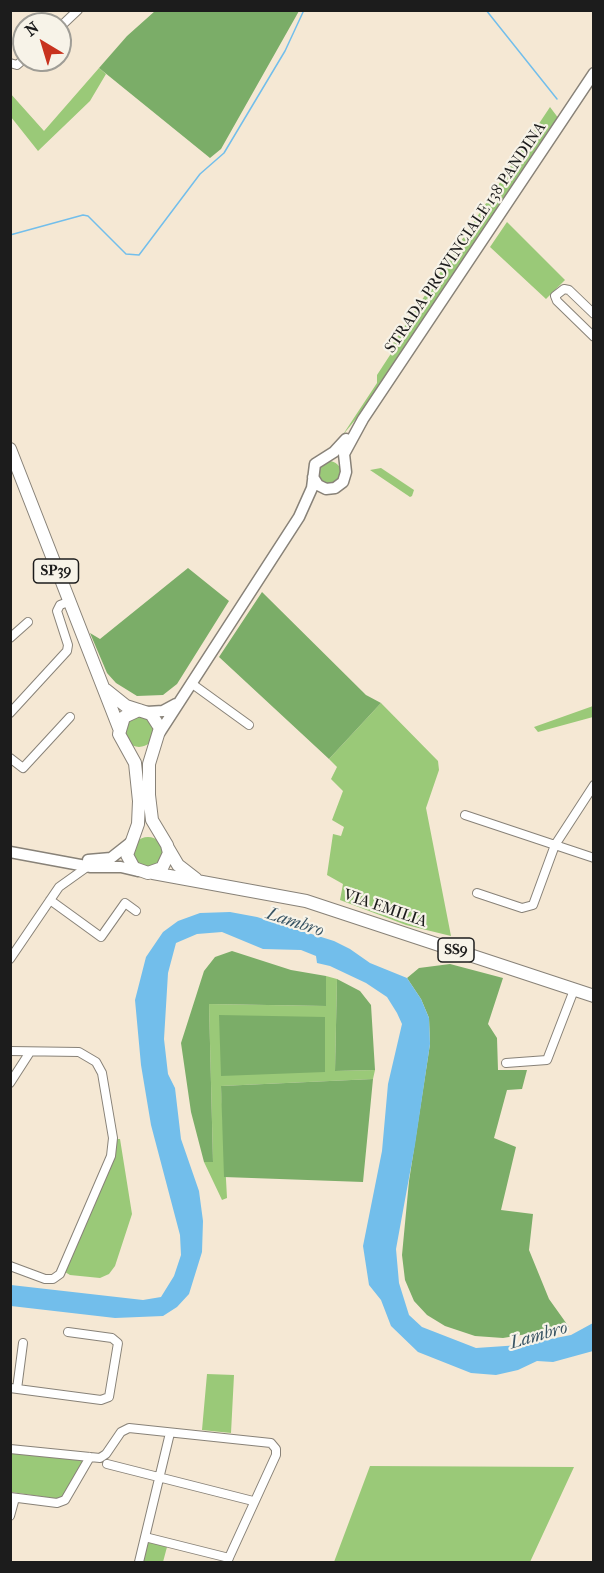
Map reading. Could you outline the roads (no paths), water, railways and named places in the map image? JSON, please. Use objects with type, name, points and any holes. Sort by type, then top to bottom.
[{"type":"main road","name":"SP39","points":[[10,449],[91,663],[106,690],[123,744],[135,763],[139,820],[130,842],[128,860],[138,871]]},
{"type":"main road","name":"SP39","points":[[106,690],[122,704],[143,711],[157,720],[158,738]]},
{"type":"main road","points":[[119,728],[124,717],[143,711]]},
{"type":"main road","points":[[123,744],[132,750],[143,751],[158,738]]},
{"type":"main road","points":[[158,738],[149,765],[152,820],[180,867],[197,880]]},
{"type":"main road","points":[[130,842],[147,832],[166,844]]},
{"type":"main road","points":[[138,871],[153,873],[166,863],[166,844]]},
{"type":"main road","name":"VIA EMILIA","points":[[153,873],[319,904],[594,996]]},
{"type":"street","name":"STRADA PROVINCIALE 138 PANDINA","points":[[344,465],[345,452],[363,419],[594,73]]},
{"type":"street","points":[[594,314],[568,290],[564,289],[555,296],[557,301],[594,337]]},
{"type":"street","name":"STRADA PROVINCIALE 138 PANDINA","points":[[325,456],[338,449],[363,419]]},
{"type":"street","points":[[158,738],[178,701],[298,517],[312,488],[314,464],[325,456],[337,457],[344,465],[344,481],[338,487],[317,495],[298,517]]},
{"type":"street","points":[[313,477],[319,486],[328,489]]},
{"type":"street","points":[[10,713],[68,648],[57,611],[60,605],[68,602]]},
{"type":"street","points":[[10,638],[28,622]]},
{"type":"street","points":[[190,683],[249,725]]},
{"type":"street","points":[[143,711],[165,710],[178,701]]},
{"type":"street","points":[[10,758],[23,768],[70,717]]},
{"type":"street","points":[[477,892],[522,908],[530,908],[536,902],[555,845],[594,785]]},
{"type":"street","points":[[465,815],[594,858]]},
{"type":"street","points":[[10,850],[96,861],[114,856],[130,842]]},
{"type":"street","points":[[10,850],[87,867],[121,867],[138,871]]},
{"type":"street","points":[[10,959],[66,880],[87,867]]},
{"type":"street","points":[[50,900],[101,937],[125,903],[136,911]]},
{"type":"street","points":[[506,1063],[547,1060],[574,990]]},
{"type":"street","points":[[10,1051],[79,1052],[96,1062],[102,1073],[110,1116],[112,1152],[62,1272],[53,1279],[42,1279],[10,1266]]},
{"type":"street","points":[[10,1083],[30,1052]]},
{"type":"street","points":[[23,1343],[14,1388],[101,1400],[109,1397],[118,1343],[112,1338],[68,1332]]},
{"type":"street","points":[[10,1449],[94,1457],[106,1454],[120,1434],[128,1428],[267,1442],[275,1447],[276,1455],[228,1560],[145,1537]]},
{"type":"street","points":[[139,1563],[170,1433]]},
{"type":"street","points":[[10,1516],[13,1498],[57,1503],[65,1500],[94,1457]]},
{"type":"street","points":[[107,1464],[253,1501]]},
{"type":"water","points":[[230,912],[257,917],[334,941],[370,963],[407,978],[421,999],[429,1018],[430,1044],[396,1249],[399,1283],[409,1315],[422,1327],[476,1348],[520,1345],[571,1335],[593,1323],[593,1351],[553,1362],[537,1361],[518,1370],[496,1375],[471,1373],[418,1352],[391,1326],[381,1300],[369,1285],[363,1246],[382,1151],[388,1084],[402,1024],[387,997],[366,983],[330,966],[317,963],[316,956],[301,950],[263,949],[222,932],[197,934],[176,943],[168,973],[164,1039],[168,1074],[175,1088],[181,1139],[199,1191],[203,1221],[202,1252],[189,1294],[177,1307],[163,1316],[115,1318],[11,1306],[11,1285],[143,1300],[161,1297],[174,1276],[181,1255],[180,1235],[151,1125],[141,1065],[135,1000],[146,957],[163,932],[178,921],[200,913]]},
{"type":"waterway","points":[[10,235],[83,215],[88,216],[126,254],[139,255],[200,174],[224,153],[285,51],[304,10]]},
{"type":"waterway","points":[[486,10],[557,99]]},
{"type":"water label","name":"Lambro","points":[[295,923]]},
{"type":"water label","name":"Lambro","points":[[539,1336]]}]
